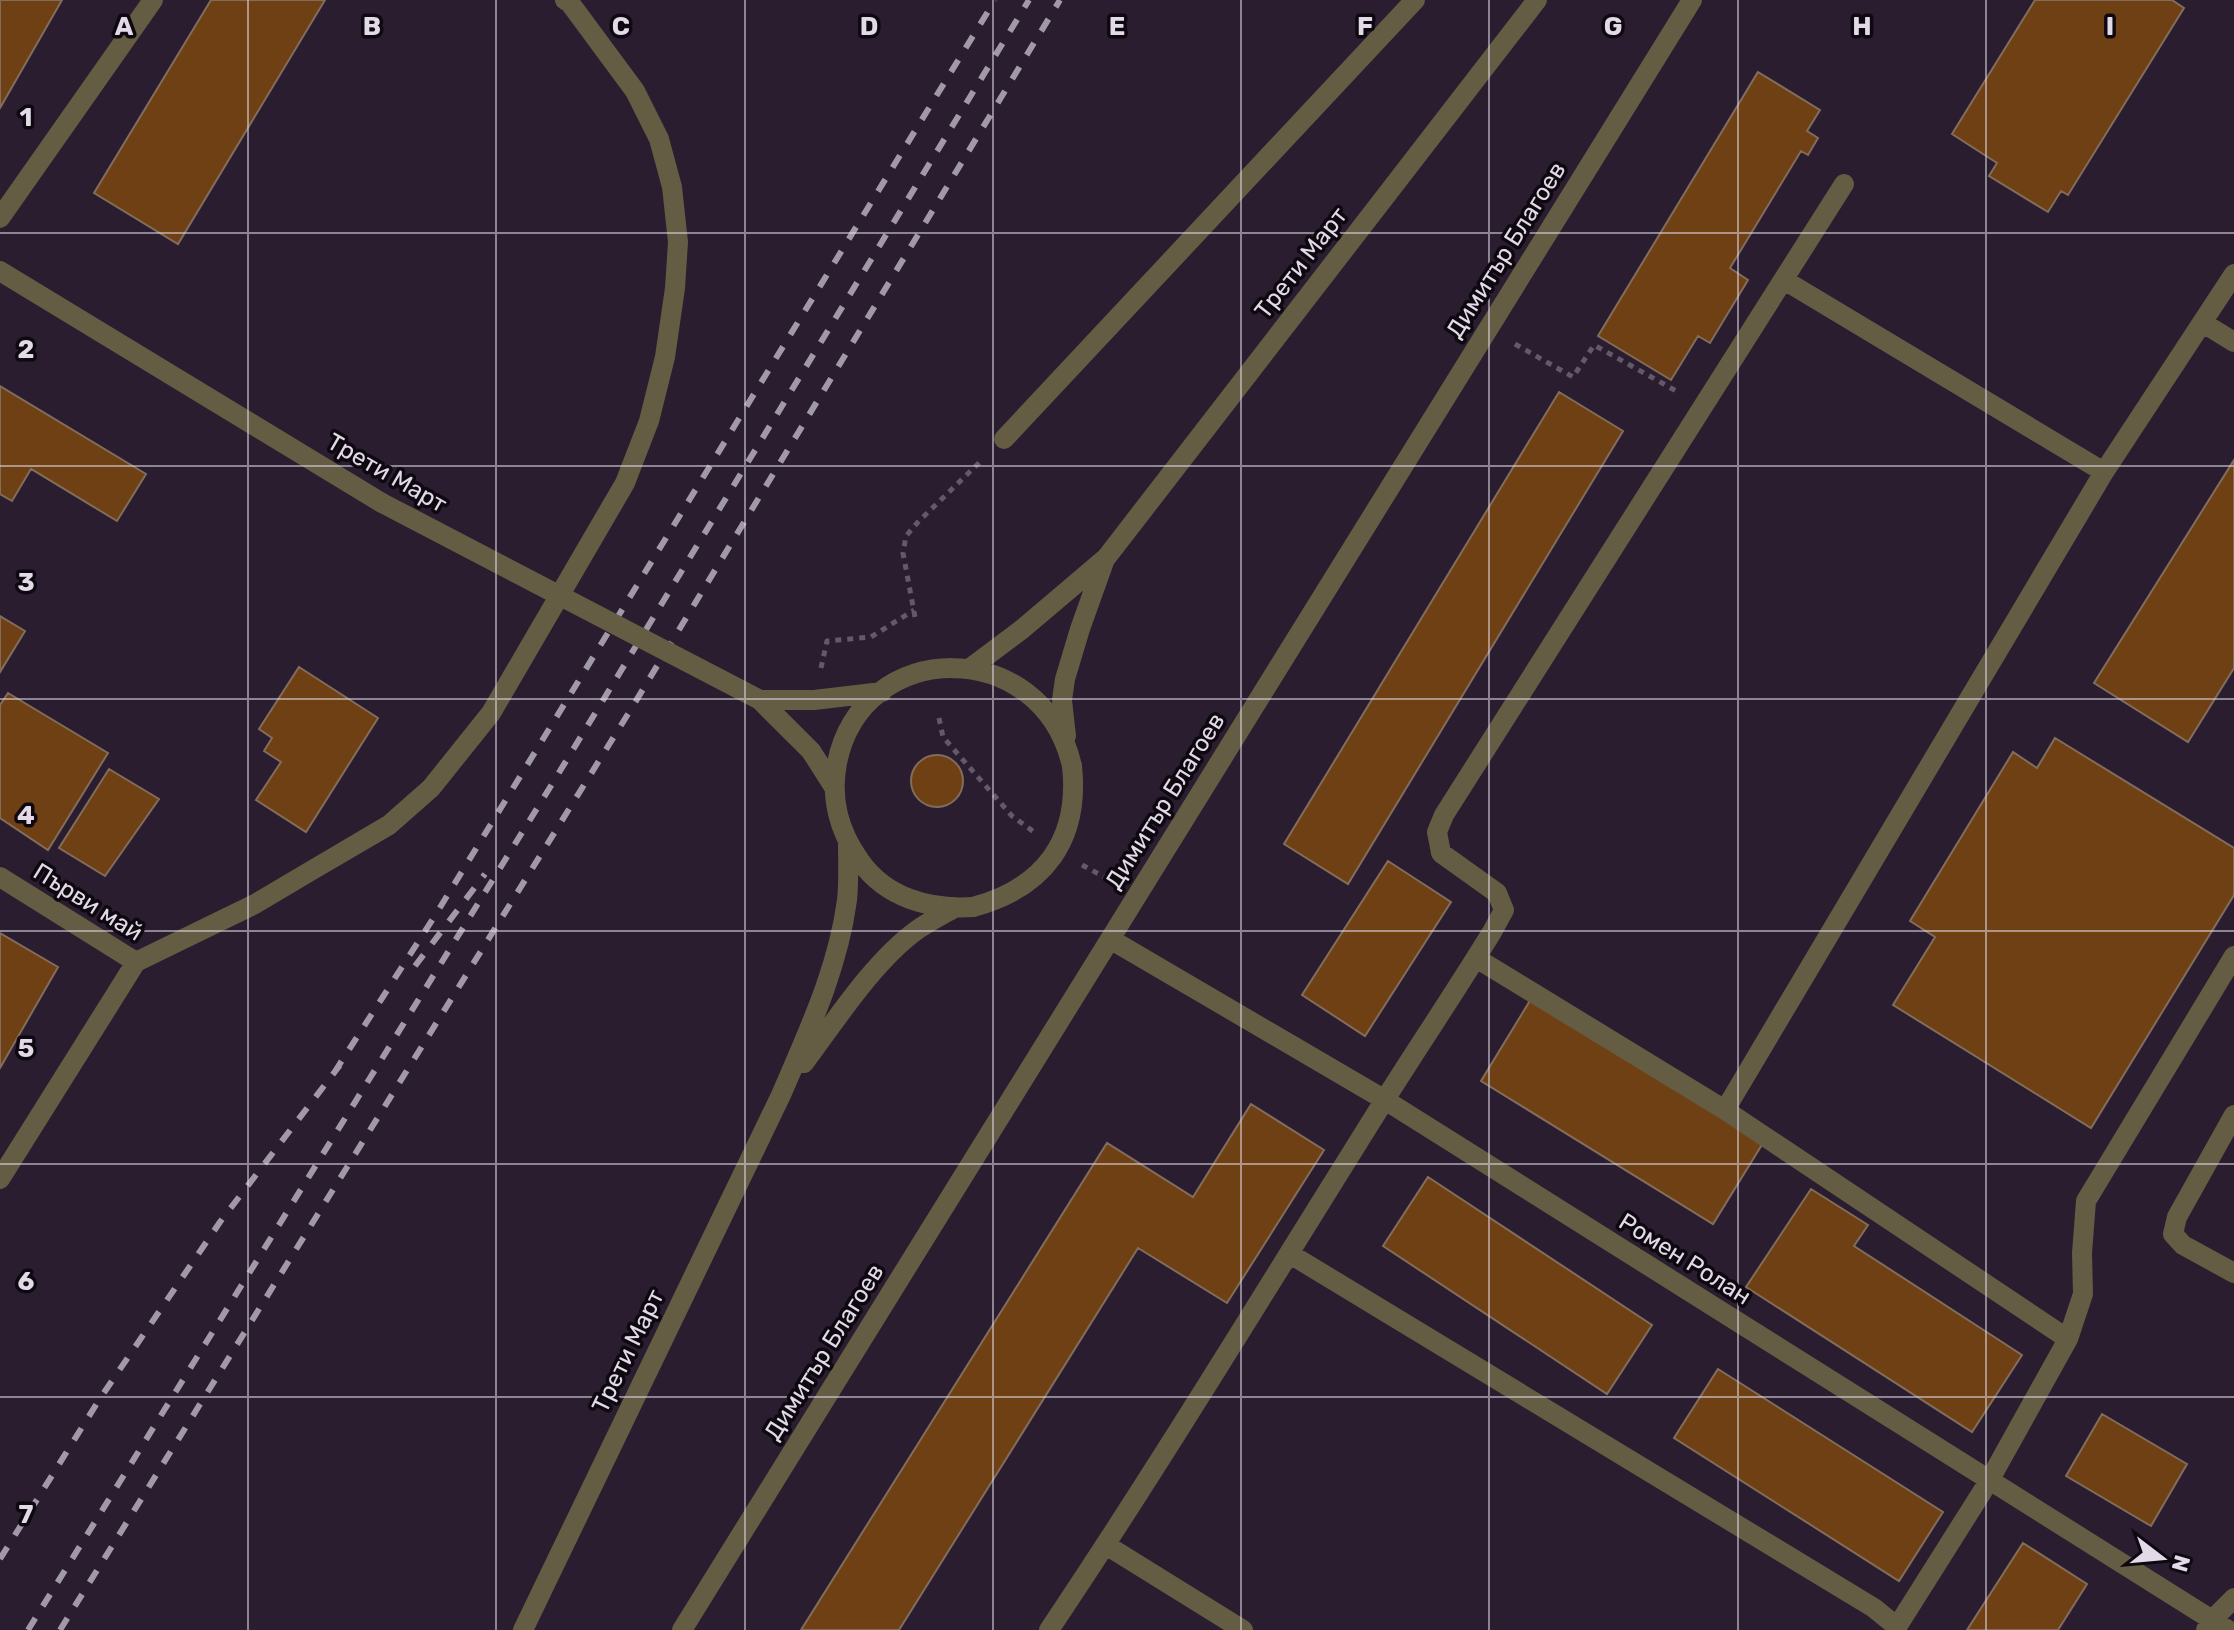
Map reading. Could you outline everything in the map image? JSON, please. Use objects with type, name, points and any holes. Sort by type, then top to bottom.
[{"type":"street","points":[[0,218],[153,0]]},
{"type":"street","points":[[1004,439],[1415,0]]},
{"type":"street","name":"Трети Март","points":[[969,669],[1021,630],[1106,558],[1537,0]]},
{"type":"street","points":[[136,962],[255,904],[389,825],[431,788],[491,713],[625,483],[649,421],[665,357],[678,242],[673,201],[659,139],[635,91],[567,1]]},
{"type":"street","name":"Димитър Благоев","points":[[682,1630],[1690,1]]},
{"type":"street","points":[[1049,1630],[1290,1254],[1504,910],[1497,893],[1441,853],[1437,832],[1444,815],[1844,184]]},
{"type":"street","name":"Трети Март","points":[[0,271],[382,503],[760,700],[811,751],[834,787]]},
{"type":"street","points":[[1725,1110],[2104,472],[2234,274]]},
{"type":"street","points":[[1784,280],[2104,472]]},
{"type":"street","points":[[2203,323],[2234,342]]},
{"type":"street","name":"Трети Март","points":[[1070,757],[1062,700],[1065,679],[1106,558]]},
{"type":"street","points":[[969,669],[1001,677],[1029,694],[1052,718],[1070,757],[1074,785],[1069,823],[1052,857],[1026,885],[1010,895],[964,908],[922,904],[892,891],[867,871],[848,844],[837,816],[834,787],[839,756],[860,714],[882,692],[923,672],[969,669]]},
{"type":"street","name":"Трети Март","points":[[760,700],[814,700],[882,692]]},
{"type":"street","name":"Трети Март","points":[[523,1630],[781,1095],[817,1012],[839,939],[847,898],[848,844]]},
{"type":"street","name":"Първи май","points":[[0,877],[136,962],[0,1179]]},
{"type":"street","name":"Трети Март","points":[[781,1095],[849,1002],[895,948],[917,930],[964,908]]},
{"type":"street","name":"Ромен Ролан","points":[[1110,939],[1385,1100],[2216,1627]]},
{"type":"street","points":[[1290,1254],[1874,1608],[1896,1628],[1989,1481],[2068,1339],[2083,1294],[2086,1201],[2234,956]]},
{"type":"street","points":[[1476,958],[1725,1110],[2068,1339]]},
{"type":"street","points":[[2234,1115],[2177,1217],[2173,1234],[2183,1245],[2234,1273]]},
{"type":"street","points":[[1106,1545],[1243,1630]]},
{"type":"street","points":[[2216,1627],[2234,1598]]},
{"type":"path","points":[[1488,328],[1573,377],[1594,345],[1703,407]]},
{"type":"path","points":[[915,617],[903,553],[906,536],[1004,439]]},
{"type":"path","points":[[814,700],[827,641],[871,637],[914,610]]},
{"type":"path","points":[[939,718],[943,737],[1012,816],[1034,832]]},
{"type":"path","points":[[1074,859],[1137,895]]},
{"type":"building","points":[[0,0],[62,0],[0,108]]},
{"type":"building","points":[[211,0],[325,0],[178,244],[94,193]]},
{"type":"building","points":[[2035,0],[2172,0],[2184,8],[2068,195],[2061,191],[2048,212],[1989,176],[1997,163],[1952,134]]},
{"type":"building","points":[[1758,72],[1820,110],[1807,131],[1818,138],[1808,155],[1801,151],[1730,268],[1748,280],[1710,343],[1698,336],[1671,380],[1598,336]]},
{"type":"building","points":[[0,386],[146,474],[117,521],[31,469],[12,501],[0,494]]},
{"type":"building","points":[[1559,392],[1623,431],[1348,884],[1284,844]]},
{"type":"building","points":[[2234,460],[2234,668],[2188,742],[2094,683]]},
{"type":"building","points":[[0,616],[25,631],[0,672]]},
{"type":"building","points":[[299,667],[378,718],[306,832],[256,800],[281,762],[264,751],[272,738],[259,729]]},
{"type":"building","points":[[8,693],[108,753],[48,850],[0,818],[0,705]]},
{"type":"building","points":[[2055,738],[2234,848],[2234,895],[2091,1128],[1893,1005],[1935,937],[1910,921],[2013,752],[2037,768]]},
{"type":"building","points":[[937,755],[955,763],[963,781],[955,799],[937,807],[919,799],[911,781],[919,763]]},
{"type":"building","points":[[109,769],[159,799],[105,876],[59,848]]},
{"type":"building","points":[[1388,861],[1451,902],[1365,1036],[1302,995]]},
{"type":"building","points":[[0,933],[58,967],[0,1068]]},
{"type":"building","points":[[1531,999],[1763,1143],[1713,1224],[1481,1081]]},
{"type":"building","points":[[1251,1104],[1324,1150],[1227,1303],[1138,1248],[899,1630],[801,1630],[1107,1143],[1193,1197]]},
{"type":"building","points":[[1428,1177],[1652,1325],[1607,1394],[1383,1246]]},
{"type":"building","points":[[1811,1189],[1868,1225],[1854,1246],[2022,1355],[1972,1432],[1746,1287]]},
{"type":"building","points":[[1718,1369],[1943,1512],[1899,1581],[1674,1438]]},
{"type":"building","points":[[2102,1414],[2187,1464],[2151,1526],[2066,1476]]},
{"type":"building","points":[[2023,1543],[2087,1584],[2058,1630],[1967,1630]]},
{"type":"railway","points":[[334,1073],[436,914],[995,0]]},
{"type":"railway","points":[[28,1630],[549,789],[1029,0]]},
{"type":"railway","points":[[60,1630],[628,714],[1060,0]]},
{"type":"railway","points":[[415,966],[485,874]]},
{"type":"railway","points":[[0,1559],[99,1400],[220,1222],[340,1065]]}]
